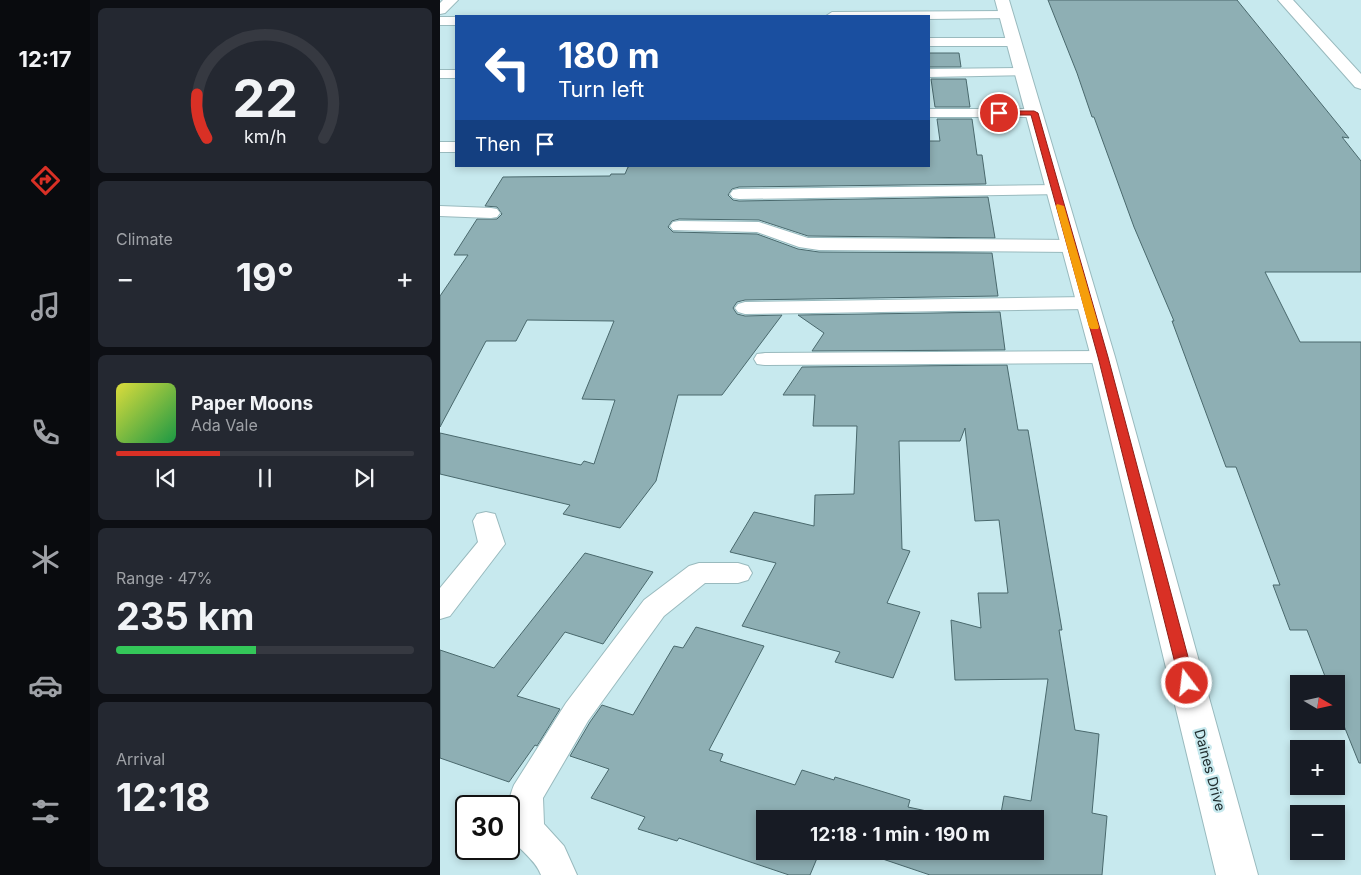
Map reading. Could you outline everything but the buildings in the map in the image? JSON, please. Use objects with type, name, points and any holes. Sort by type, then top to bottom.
[{"type":"street","points":[[440,10],[451,0]]},
{"type":"street","points":[[1285,0],[1361,84]]},
{"type":"street","name":"Daines Drive","points":[[1004,8],[1103,357],[1237,875]]},
{"type":"lane","points":[[854,15],[1004,8]]},
{"type":"lane","points":[[440,21],[455,21]]},
{"type":"lane","points":[[930,42],[1013,42]]},
{"type":"lane","points":[[930,73],[1022,72]]},
{"type":"lane","points":[[440,74],[455,74]]},
{"type":"lane","points":[[930,113],[1034,113]]},
{"type":"lane","points":[[440,147],[455,147]]},
{"type":"lane","points":[[739,194],[1056,190]]},
{"type":"lane","points":[[440,211],[491,213]]},
{"type":"lane","points":[[679,226],[759,227],[806,243],[819,244],[1072,246]]},
{"type":"lane","points":[[745,308],[1088,303]]},
{"type":"lane","points":[[765,359],[1103,357]]},
{"type":"lane","points":[[440,608],[492,544],[486,521]]},
{"type":"lane","points":[[559,875],[552,858],[527,831],[526,796],[577,712],[654,608],[699,573],[738,573]]},
{"type":"slow traffic","points":[[1060,206],[1094,327]]},
{"type":"route","points":[[999,113],[1034,113],[1103,357],[1187,683]]}]
